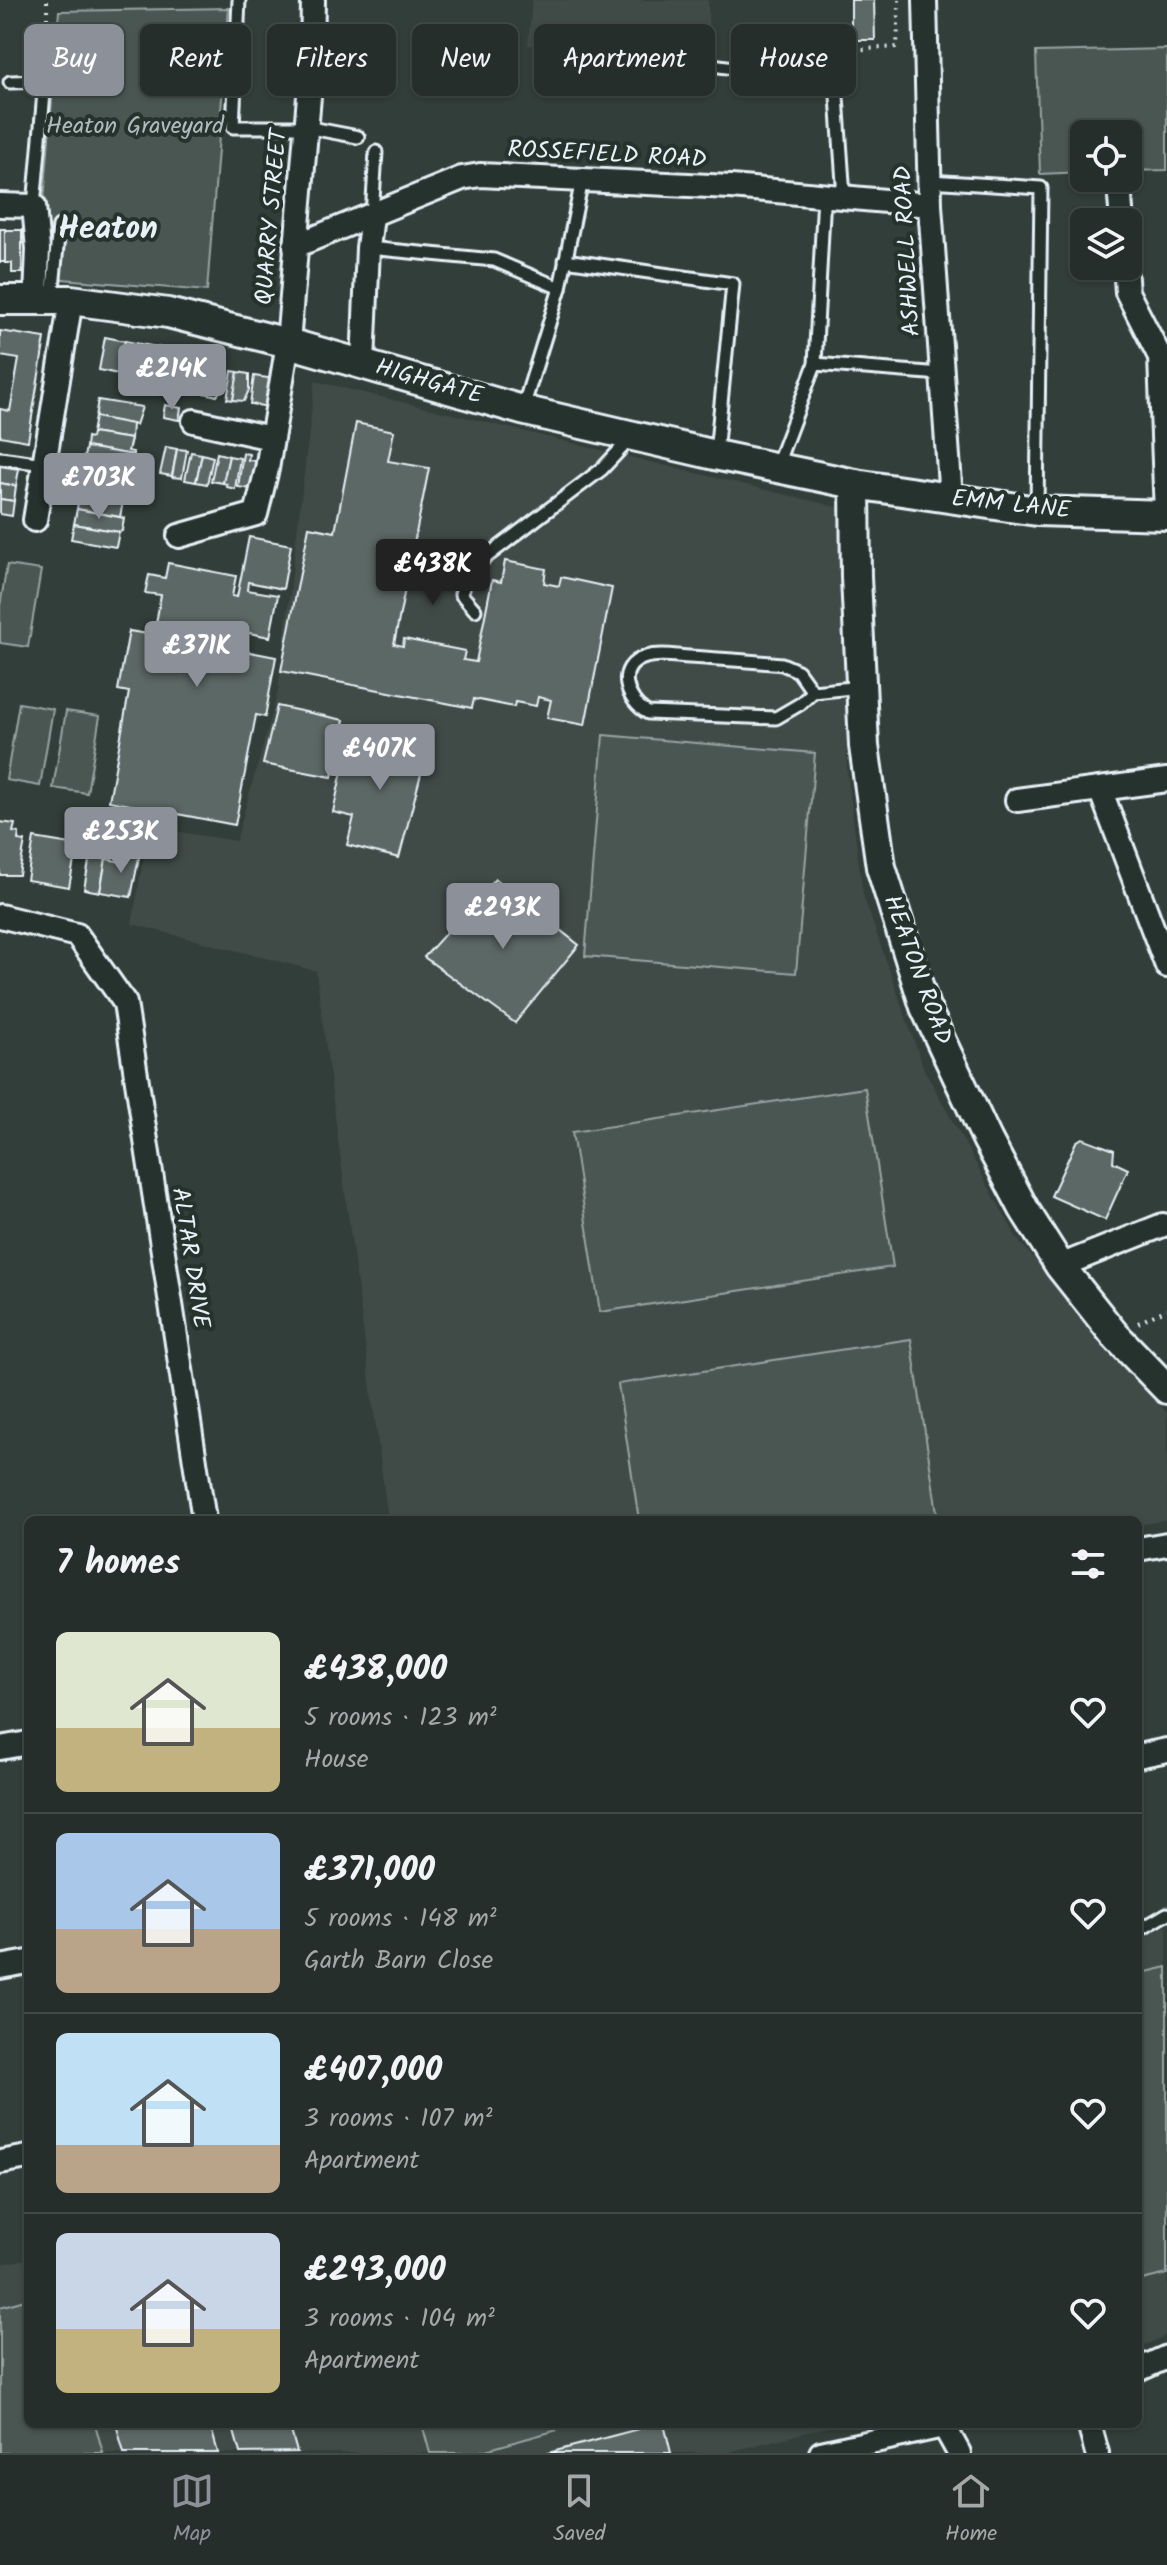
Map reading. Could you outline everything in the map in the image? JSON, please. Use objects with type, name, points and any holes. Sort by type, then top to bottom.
[{"type":"street","name":"QUARRY STREET","points":[[179,536],[256,514],[267,469],[288,343],[312,61],[313,0]]},
{"type":"street","name":"ASHWELL ROAD","points":[[925,0],[930,205],[951,499]]},
{"type":"street","name":"ROSSEFIELD ROAD","points":[[295,246],[462,178],[480,175],[731,187],[930,205]]},
{"type":"street","points":[[0,205],[34,206],[38,249],[53,299],[44,464],[35,520]]},
{"type":"street","points":[[363,363],[372,216]]},
{"type":"street","points":[[1126,280],[1127,292],[1160,357],[1166,515]]},
{"type":"street","name":"HIGHGATE","points":[[0,300],[53,299],[168,313],[363,363],[522,410],[855,484]]},
{"type":"street","points":[[194,421],[271,438]]},
{"type":"street","name":"EMM LANE","points":[[855,484],[1037,511],[1166,515]]},
{"type":"street","name":"HEATON ROAD","points":[[855,484],[864,746],[881,867],[925,1007],[987,1139],[1024,1209],[1060,1266],[1114,1334],[1167,1389]]},
{"type":"street","points":[[1017,800],[1167,780]]},
{"type":"street","points":[[1100,789],[1167,966]]},
{"type":"street","name":"ALTAR DRIVE","points":[[0,916],[77,935],[125,1003],[203,1516]]},
{"type":"street","points":[[1060,1266],[1163,1225]]},
{"type":"street","points":[[1142,1548],[1167,1544]]},
{"type":"street","points":[[0,1748],[24,1744]]},
{"type":"street","points":[[1142,1755],[1167,1750]]},
{"type":"street","points":[[0,1967],[24,1963]]},
{"type":"street","points":[[0,2162],[24,2158]]},
{"type":"street","points":[[1142,2368],[1167,2357]]},
{"type":"street","points":[[821,2453],[934,2428]]},
{"type":"street","points":[[949,2428],[959,2453]]},
{"type":"street","points":[[1090,2428],[1097,2453]]},
{"type":"lane","points":[[239,0],[233,127],[306,127],[358,137]]},
{"type":"lane","points":[[10,82],[24,82]]},
{"type":"lane","points":[[34,206],[44,96]]},
{"type":"lane","points":[[776,468],[815,364],[834,196],[836,96]]},
{"type":"lane","points":[[372,216],[376,152]]},
{"type":"lane","points":[[522,410],[560,288],[582,180]]},
{"type":"lane","points":[[929,181],[1041,188],[1037,511]]},
{"type":"lane","points":[[53,299],[59,226]]},
{"type":"lane","points":[[368,248],[494,260],[560,288]]},
{"type":"lane","points":[[565,260],[733,284],[715,455]]},
{"type":"lane","points":[[815,364],[941,374]]},
{"type":"lane","points":[[475,610],[461,594],[469,570],[602,469],[633,435]]},
{"type":"lane","points":[[0,458],[44,464]]},
{"type":"lane","points":[[813,692],[798,671],[782,664],[766,662],[658,655],[636,661],[627,677],[627,691],[648,713],[776,718],[813,692],[861,687]]},
{"type":"lane","points":[[1142,1929],[1167,1914]]},
{"type":"path","points":[[47,0],[48,24]]},
{"type":"path","points":[[856,50],[897,47],[899,0]]},
{"type":"path","points":[[1114,1334],[1167,1309]]},
{"type":"shaded area","points":[[532,0],[708,0],[708,24],[534,24],[534,45],[528,45]]},
{"type":"shaded area","points":[[315,381],[841,508],[847,771],[863,895],[924,1069],[1018,1240],[1167,1413],[1167,1520],[1142,1524],[1142,1516],[387,1516],[316,971],[132,924],[149,827],[236,841],[278,692]]},
{"type":"shaded area","points":[[1167,1926],[1167,2335],[1142,2346],[1142,1938]]},
{"type":"shaded area","points":[[24,2260],[24,2428],[823,2428],[725,2453],[0,2453],[0,2264]]},
{"type":"green space","name":"Heaton Graveyard","points":[[229,8],[228,24],[140,24],[140,96],[222,96],[207,291],[38,277],[52,96],[124,96],[124,24],[58,24],[59,11]]},
{"type":"green space","points":[[1167,49],[1167,170],[1142,171],[1142,120],[1070,120],[1070,173],[1040,174],[1036,52]]},
{"type":"green space","points":[[7,565],[41,570],[28,647],[0,643],[0,606]]},
{"type":"green space","points":[[19,703],[53,709],[40,786],[6,780]]},
{"type":"green space","points":[[66,711],[100,716],[87,793],[53,788]]},
{"type":"green space","points":[[603,735],[815,753],[796,973],[585,956]]},
{"type":"green space","points":[[865,1088],[893,1267],[600,1312],[572,1132]]},
{"type":"green space","points":[[911,1339],[938,1516],[638,1516],[618,1384]]},
{"type":"green space","points":[[1167,1967],[1167,2274],[1142,2280],[1142,1973]]},
{"type":"green space","points":[[24,2300],[24,2428],[96,2428],[103,2453],[0,2453],[0,2307]]},
{"type":"green space","points":[[423,2428],[565,2428],[475,2453],[430,2453]]},
{"type":"building","points":[[851,0],[874,0],[875,40],[856,40],[856,24],[851,24]]},
{"type":"building","points":[[0,229],[5,229],[5,262],[0,262]]},
{"type":"building","points":[[5,230],[22,230],[22,273],[12,273],[12,263],[5,263]]},
{"type":"building","points":[[0,331],[45,338],[28,441],[0,436],[0,409],[10,411],[19,359],[0,356]]},
{"type":"building","points":[[105,337],[125,341],[118,374],[99,370]]},
{"type":"building","points":[[125,341],[141,344],[133,390],[121,387],[123,375],[118,374]]},
{"type":"building","points":[[141,344],[157,347],[152,380],[142,378],[139,391],[133,390]]},
{"type":"building","points":[[157,347],[174,350],[169,382],[152,380]]},
{"type":"building","points":[[174,350],[190,353],[182,385],[169,382]]},
{"type":"building","points":[[191,362],[197,364],[191,391],[185,389]]},
{"type":"building","points":[[197,364],[214,367],[209,394],[191,391]]},
{"type":"building","points":[[214,367],[223,369],[225,383],[217,396],[209,394]]},
{"type":"building","points":[[232,371],[238,372],[233,400],[227,399]]},
{"type":"building","points":[[238,372],[249,374],[249,390],[244,401],[233,400]]},
{"type":"building","points":[[254,376],[275,379],[270,407],[250,404]]},
{"type":"building","points":[[98,400],[142,407],[136,425],[95,417]]},
{"type":"building","points":[[165,405],[181,408],[179,420],[163,417]]},
{"type":"building","points":[[95,417],[132,424],[131,439],[92,433]]},
{"type":"building","points":[[356,423],[394,431],[388,461],[429,468],[394,644],[403,646],[404,639],[465,651],[463,660],[476,662],[492,580],[501,582],[505,561],[546,569],[544,583],[559,586],[561,577],[612,588],[585,725],[547,718],[551,700],[538,697],[536,706],[515,702],[514,707],[474,699],[472,708],[281,671],[309,527],[335,532]]},
{"type":"building","points":[[92,433],[131,439],[128,451],[133,455],[86,447],[87,437],[91,438]]},
{"type":"building","points":[[86,447],[133,455],[131,468],[83,462]]},
{"type":"building","points":[[166,447],[177,449],[172,476],[160,474]]},
{"type":"building","points":[[177,449],[187,450],[182,478],[172,477]]},
{"type":"building","points":[[191,452],[202,454],[196,482],[185,480]]},
{"type":"building","points":[[217,453],[229,456],[223,483],[211,481]]},
{"type":"building","points":[[243,453],[249,454],[248,460],[263,462],[259,490],[238,487]]},
{"type":"building","points":[[202,454],[213,457],[207,484],[196,482]]},
{"type":"building","points":[[229,456],[240,458],[235,489],[223,483]]},
{"type":"building","points":[[85,462],[128,469],[125,486],[83,478]]},
{"type":"building","points":[[0,466],[19,469],[16,486],[0,483]]},
{"type":"building","points":[[83,478],[125,486],[123,502],[80,494]]},
{"type":"building","points":[[0,483],[16,486],[14,501],[0,499]]},
{"type":"building","points":[[79,494],[123,502],[120,517],[77,509]]},
{"type":"building","points":[[0,499],[14,501],[12,516],[0,514]]},
{"type":"building","points":[[77,509],[124,518],[122,531],[74,524]]},
{"type":"building","points":[[74,524],[119,532],[116,547],[71,539]]},
{"type":"building","points":[[249,537],[291,545],[283,589],[248,582],[247,590],[278,595],[270,637],[228,629],[224,647],[276,657],[265,717],[256,715],[235,825],[109,801],[129,692],[118,690],[129,631],[154,635],[161,595],[145,593],[149,575],[165,578],[168,563],[236,576],[232,596],[237,597]]},
{"type":"building","points":[[277,706],[344,720],[332,777],[263,764]]},
{"type":"building","points":[[376,734],[428,747],[399,858],[347,845],[354,817],[333,812],[349,739],[373,745]]},
{"type":"building","points":[[76,812],[85,814],[81,840],[71,839]]},
{"type":"building","points":[[0,822],[15,824],[13,832],[19,833],[18,840],[25,841],[19,875],[0,875]]},
{"type":"building","points":[[34,838],[77,845],[69,887],[27,880]]},
{"type":"building","points":[[92,845],[103,847],[101,858],[106,859],[100,892],[84,889]]},
{"type":"building","points":[[126,847],[140,852],[131,897],[100,892],[106,859],[123,862]]},
{"type":"building","points":[[495,879],[579,945],[515,1023],[424,957]]},
{"type":"building","points":[[1082,1138],[1114,1150],[1113,1162],[1128,1169],[1105,1220],[1051,1196],[1076,1142]]},
{"type":"building","points":[[117,2428],[211,2428],[218,2453],[124,2453]]},
{"type":"building","points":[[233,2428],[290,2428],[297,2452],[240,2453]]},
{"type":"building","points":[[642,2428],[665,2428],[671,2453],[548,2453]]},
{"type":"district","name":"Heaton","points":[[108,229]]}]
